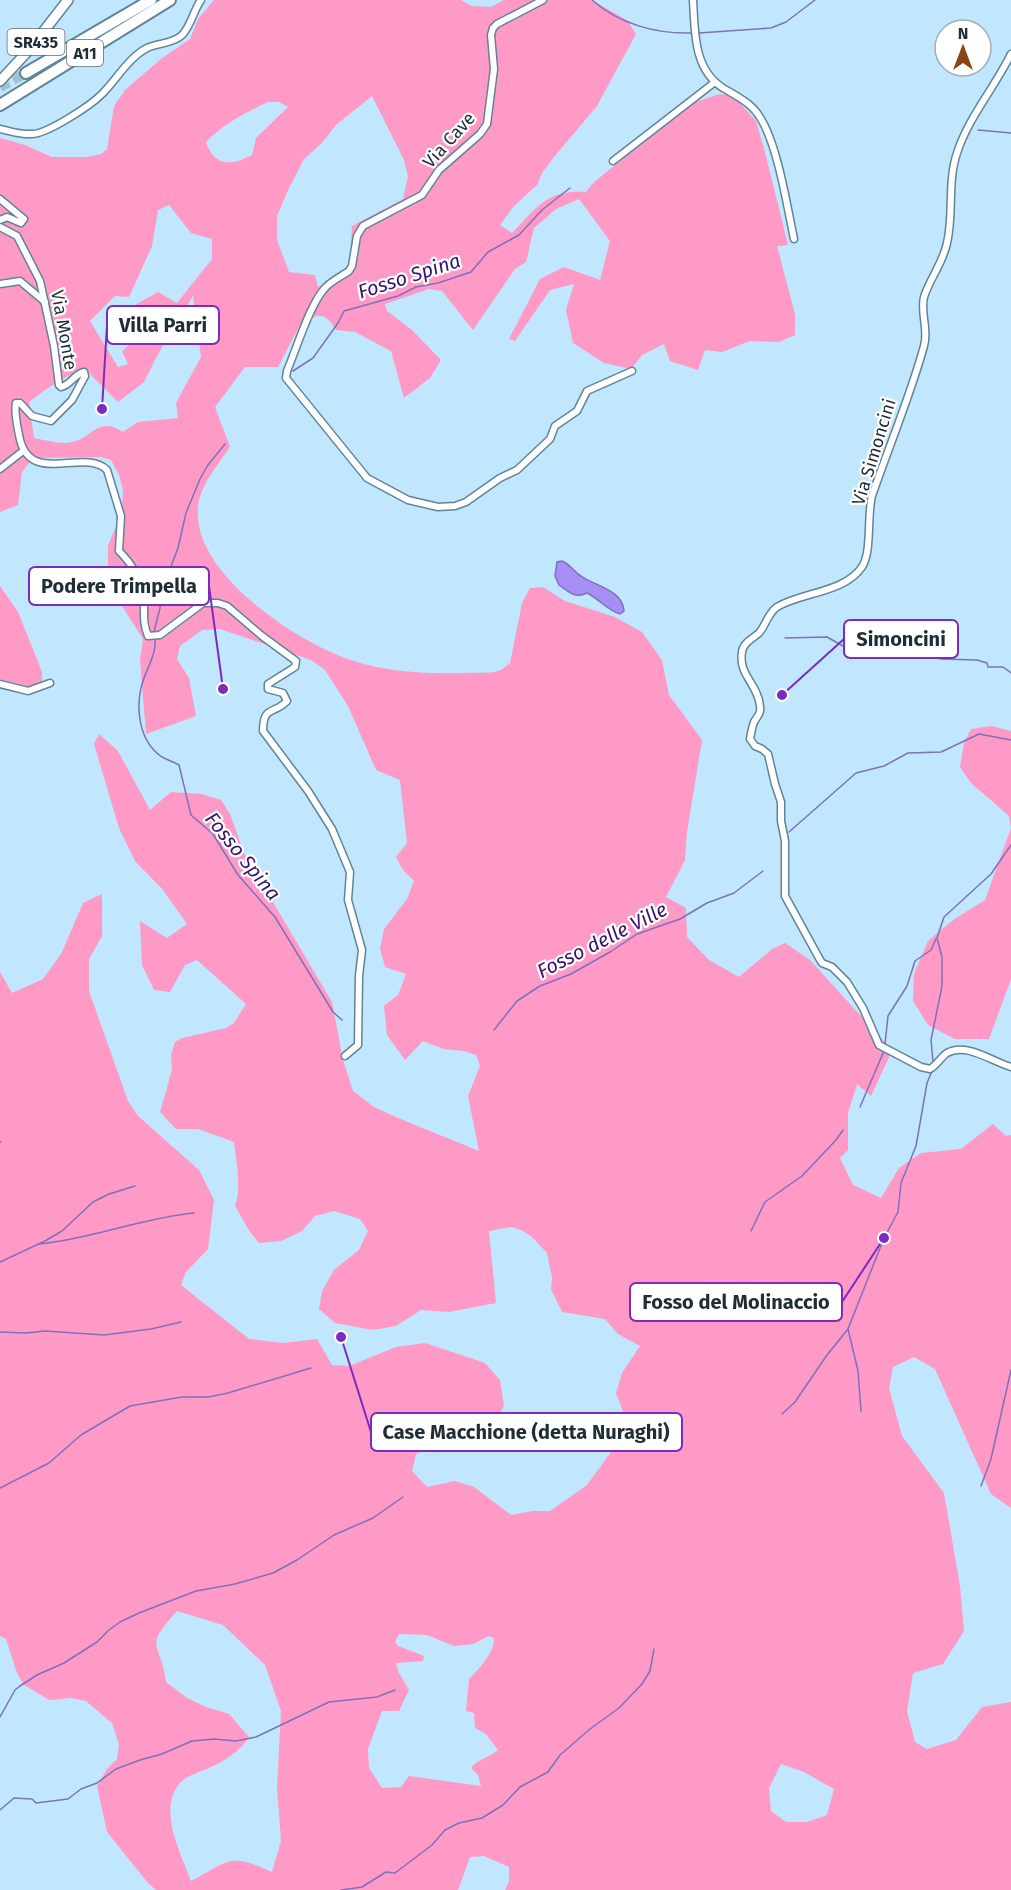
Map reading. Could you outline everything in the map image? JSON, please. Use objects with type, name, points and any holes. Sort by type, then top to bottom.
[{"type":"highway","name":"A11","points":[[26,73],[152,0]]},
{"type":"highway","name":"A11","points":[[0,105],[170,0]]},
{"type":"main road","name":"SR435","points":[[0,81],[29,50],[68,0]]},
{"type":"street","points":[[0,129],[24,134],[39,134],[83,109],[103,93],[114,78],[147,48],[180,37],[201,0]]},
{"type":"street","name":"Via Cave","points":[[543,0],[492,28],[494,69],[487,124],[480,134],[439,170],[422,195],[358,230],[350,271],[325,288],[303,329],[286,376],[288,383],[367,478],[408,500],[438,507],[455,506],[466,502],[500,478],[517,470],[542,449],[550,439],[555,426],[577,411],[587,391],[632,371]]},
{"type":"street","points":[[693,0],[699,57],[715,82],[749,104],[765,127],[781,181],[794,239]]},
{"type":"street","name":"Via Simoncini","points":[[1011,54],[963,137],[957,154],[951,183],[948,242],[927,288],[922,306],[925,341],[871,501],[870,530],[863,565],[856,573],[834,588],[813,592],[774,610],[761,630],[745,644],[741,661],[744,673],[756,689],[760,706],[760,715],[754,723],[750,740],[768,754],[782,802],[785,894],[820,961],[829,965],[840,975],[859,999],[878,1043],[901,1058],[921,1067],[930,1068],[946,1054],[959,1050],[973,1052],[1011,1067]]},
{"type":"street","points":[[613,161],[715,82]]},
{"type":"street","points":[[0,199],[24,219],[21,223],[7,217],[0,220]]},
{"type":"street","name":"Via Monte","points":[[0,226],[15,234],[20,240],[40,281],[54,346],[59,385],[65,386],[80,373],[84,372],[85,376],[78,392],[53,421],[32,416],[20,403],[16,403],[18,432],[23,451]]},
{"type":"street","points":[[0,284],[20,281],[45,302]]},
{"type":"street","points":[[0,469],[23,451],[32,459],[44,463],[60,465],[90,462],[102,465],[107,470],[121,516],[119,551],[133,565],[143,593],[143,624],[148,636],[160,635],[202,603],[218,603],[227,606],[296,661],[295,666],[268,684],[268,689],[284,693],[287,701],[282,706],[267,712],[263,719],[263,731],[332,829],[350,872],[348,900],[362,950],[359,976],[358,1045],[345,1056]]},
{"type":"street","points":[[0,684],[28,691],[50,683]]},
{"type":"shaded area","points":[[214,0],[461,0],[472,6],[491,7],[504,0],[592,0],[628,21],[636,34],[597,106],[554,157],[542,173],[537,185],[513,207],[500,225],[512,233],[536,208],[552,197],[572,192],[586,192],[593,183],[695,102],[720,94],[726,95],[738,101],[756,121],[788,245],[777,246],[795,314],[795,335],[779,342],[750,341],[722,352],[705,350],[698,370],[670,361],[664,344],[642,355],[631,369],[604,363],[573,343],[566,310],[574,284],[550,290],[515,341],[509,339],[540,279],[564,267],[600,280],[610,241],[579,199],[556,209],[534,228],[526,262],[515,269],[473,330],[442,291],[429,289],[385,304],[387,311],[412,330],[441,360],[430,378],[404,398],[391,351],[355,332],[336,330],[329,320],[322,316],[302,321],[278,367],[245,367],[215,407],[230,447],[210,476],[199,499],[200,532],[212,557],[230,580],[253,602],[305,639],[331,652],[367,665],[421,673],[485,673],[500,670],[510,663],[522,603],[530,588],[543,587],[565,601],[615,617],[642,632],[662,660],[669,695],[702,740],[687,832],[685,860],[666,897],[686,908],[687,937],[709,960],[739,977],[772,949],[785,943],[810,960],[889,1047],[889,1057],[871,1096],[857,1084],[848,1113],[848,1150],[840,1158],[853,1185],[881,1198],[899,1168],[921,1153],[961,1149],[993,1124],[1006,1136],[1011,1135],[1011,1508],[991,1494],[935,1369],[914,1357],[893,1367],[889,1388],[902,1436],[944,1493],[960,1586],[964,1631],[943,1664],[913,1673],[907,1711],[915,1742],[927,1749],[956,1740],[982,1707],[1011,1702],[1011,1890],[505,1890],[509,1881],[509,1867],[484,1856],[470,1857],[458,1890],[156,1890],[107,1832],[97,1786],[107,1769],[117,1759],[119,1744],[112,1723],[86,1701],[71,1698],[49,1700],[23,1684],[6,1639],[0,1636],[0,972],[12,993],[43,979],[61,954],[83,903],[102,894],[102,936],[89,959],[89,991],[128,1101],[138,1116],[199,1170],[214,1200],[208,1249],[186,1272],[181,1285],[249,1339],[283,1343],[317,1339],[332,1365],[349,1366],[396,1347],[425,1343],[485,1363],[500,1380],[504,1406],[497,1418],[416,1454],[412,1471],[427,1487],[455,1481],[474,1487],[511,1515],[550,1511],[587,1485],[616,1445],[626,1419],[616,1393],[622,1373],[640,1346],[618,1334],[605,1319],[562,1312],[551,1289],[552,1277],[547,1253],[531,1236],[511,1227],[489,1231],[496,1303],[449,1312],[421,1310],[396,1326],[373,1330],[335,1323],[319,1309],[322,1291],[334,1270],[359,1250],[368,1231],[360,1219],[334,1211],[315,1216],[302,1231],[281,1241],[259,1243],[235,1206],[238,1182],[234,1142],[198,1129],[176,1129],[160,1112],[172,1070],[171,1055],[175,1042],[182,1038],[226,1028],[234,1023],[246,1004],[197,960],[185,965],[170,992],[154,990],[142,965],[140,921],[167,938],[187,924],[163,890],[135,861],[119,828],[94,744],[99,734],[118,751],[150,810],[171,792],[201,794],[221,800],[230,814],[244,853],[332,1002],[343,1060],[353,1091],[374,1107],[479,1151],[468,1096],[480,1066],[476,1055],[444,1049],[423,1041],[405,1060],[387,1035],[384,1006],[398,995],[406,974],[385,967],[380,948],[384,929],[407,899],[414,881],[403,870],[396,857],[407,843],[400,780],[376,770],[348,706],[325,670],[311,660],[220,629],[202,630],[180,646],[177,659],[189,678],[196,716],[146,734],[140,660],[143,639],[122,606],[108,569],[108,546],[122,510],[123,490],[119,475],[111,460],[101,457],[33,458],[22,472],[18,505],[0,512],[0,138],[25,145],[52,157],[87,157],[101,154],[107,149],[114,106],[125,90],[161,59],[190,39],[198,19]],"holes":[[[372,96],[404,160],[408,177],[403,199],[352,226],[348,264],[339,274],[318,287],[315,275],[289,272],[277,240],[277,216],[304,159],[322,143],[336,125]],[[268,102],[279,102],[288,107],[256,138],[252,155],[238,161],[219,160],[209,150],[206,142],[243,114]],[[169,205],[191,233],[212,239],[212,259],[177,303],[158,292],[135,305],[145,330],[122,351],[128,364],[118,367],[90,321],[115,296],[129,297],[152,246],[158,210]],[[193,296],[201,357],[176,403],[178,418],[138,422],[123,432],[107,426],[102,427],[68,443],[34,438],[29,402],[70,375],[85,369],[118,402],[144,382]],[[177,1611],[223,1625],[265,1665],[281,1711],[277,1788],[281,1841],[272,1872],[237,1861],[222,1864],[191,1881],[173,1832],[171,1818],[173,1794],[183,1780],[226,1759],[237,1751],[249,1737],[229,1714],[187,1698],[166,1682],[156,1645],[160,1633]],[[399,1634],[427,1635],[454,1646],[473,1644],[489,1636],[494,1638],[489,1654],[469,1679],[466,1711],[474,1713],[475,1728],[486,1734],[498,1750],[471,1768],[478,1775],[481,1786],[409,1776],[401,1787],[382,1788],[369,1768],[368,1749],[382,1711],[399,1711],[409,1690],[396,1663],[423,1661],[424,1656],[398,1646],[395,1642]],[[781,1764],[804,1772],[834,1789],[827,1815],[807,1822],[786,1822],[771,1811],[769,1788]]]},
{"type":"shaded area","points":[[562,561],[587,580],[614,593],[619,598],[624,611],[620,614],[615,612],[587,593],[576,595],[559,585],[555,576],[557,562]]},
{"type":"shaded area","points":[[0,586],[18,612],[42,672],[42,681],[32,687],[22,687],[0,680]]},
{"type":"shaded area","points":[[991,726],[1011,731],[1011,828],[1009,816],[971,783],[960,767],[964,743],[971,729]]},
{"type":"shaded area","points":[[1011,828],[1011,979],[989,1039],[955,1039],[928,1025],[913,1001],[914,974],[928,941],[953,920],[985,900]]},
{"type":"waterway","points":[[592,0],[614,15],[639,26],[665,32],[692,33]]},
{"type":"waterway","points":[[699,33],[771,28],[786,22],[815,0]]},
{"type":"waterway","points":[[978,130],[1011,133]]},
{"type":"waterway","name":"Fosso Spina","points":[[293,371],[313,358],[344,311],[398,296],[416,287],[438,283],[471,272],[488,252],[519,235],[542,210],[570,188]]},
{"type":"waterway","name":"Fosso Spina","points":[[154,632],[161,593],[178,548],[186,513],[200,479],[225,444]]},
{"type":"waterway","name":"Fosso Spina","points":[[155,637],[153,654],[143,681],[139,701],[143,733],[154,750],[162,757],[179,765],[191,815],[213,834],[238,875],[275,917],[333,1012],[342,1020]]},
{"type":"waterway","points":[[785,638],[827,637],[850,650],[862,652],[882,646],[899,646],[941,659],[977,660],[987,663],[988,667],[1003,667],[1011,673]]},
{"type":"waterway","name":"Fosso delle Ville","points":[[789,832],[856,773],[884,766],[908,753],[941,752],[979,734],[1011,740]]},
{"type":"waterway","points":[[933,1062],[931,1040],[942,986],[942,957],[937,938],[944,917],[991,874],[1011,845]]},
{"type":"waterway","name":"Fosso delle Ville","points":[[494,1030],[517,1001],[540,986],[571,974],[637,934],[680,919],[707,903],[734,893],[763,871]]},
{"type":"waterway","points":[[885,1044],[888,1016],[907,986],[915,961],[931,950],[936,939]]},
{"type":"waterway","points":[[860,1107],[884,1051]]},
{"type":"waterway","points":[[782,1414],[795,1402],[848,1329],[884,1238],[898,1212],[901,1183],[916,1146],[927,1083],[932,1071]]},
{"type":"waterway","points":[[751,1231],[765,1202],[802,1176],[843,1130]]},
{"type":"waterway","points":[[0,1262],[62,1231],[93,1202],[135,1186]]},
{"type":"waterway","points":[[39,1244],[194,1213]]},
{"type":"waterway","points":[[0,1332],[45,1331],[104,1335],[151,1329],[181,1322]]},
{"type":"waterway","points":[[848,1329],[858,1371],[861,1411]]},
{"type":"waterway","points":[[0,1488],[49,1463],[81,1435],[130,1406],[182,1397],[208,1397],[228,1393],[311,1368]]},
{"type":"waterway","points":[[981,1486],[991,1459],[1011,1370]]},
{"type":"waterway","points":[[0,1717],[15,1690],[20,1686],[37,1675],[64,1663],[97,1642],[120,1622],[196,1591],[235,1584],[273,1573],[334,1535],[373,1518],[403,1497]]},
{"type":"waterway","points":[[341,1890],[362,1887],[386,1872],[395,1873],[432,1845],[445,1830],[459,1823],[482,1818],[503,1805],[520,1787],[548,1772],[560,1755],[619,1708],[642,1684],[650,1671],[654,1649]]},
{"type":"waterway","points":[[0,1810],[14,1798],[32,1799],[36,1803],[68,1799],[81,1789],[97,1783],[116,1769],[162,1754],[192,1741],[214,1739],[236,1741],[256,1737],[329,1702],[377,1697],[395,1690]]},
{"type":"tunnel","points":[[0,87],[26,73]]},
{"type":"place","name":"Villa Parri","points":[[102,409]]},
{"type":"place","name":"Podere Trimpella","points":[[223,689]]},
{"type":"place","name":"Simoncini","points":[[782,695]]},
{"type":"place","name":"Fosso del Molinaccio","points":[[884,1238]]},
{"type":"place","name":"Case Macchione (detta Nuraghi)","points":[[341,1337]]}]
